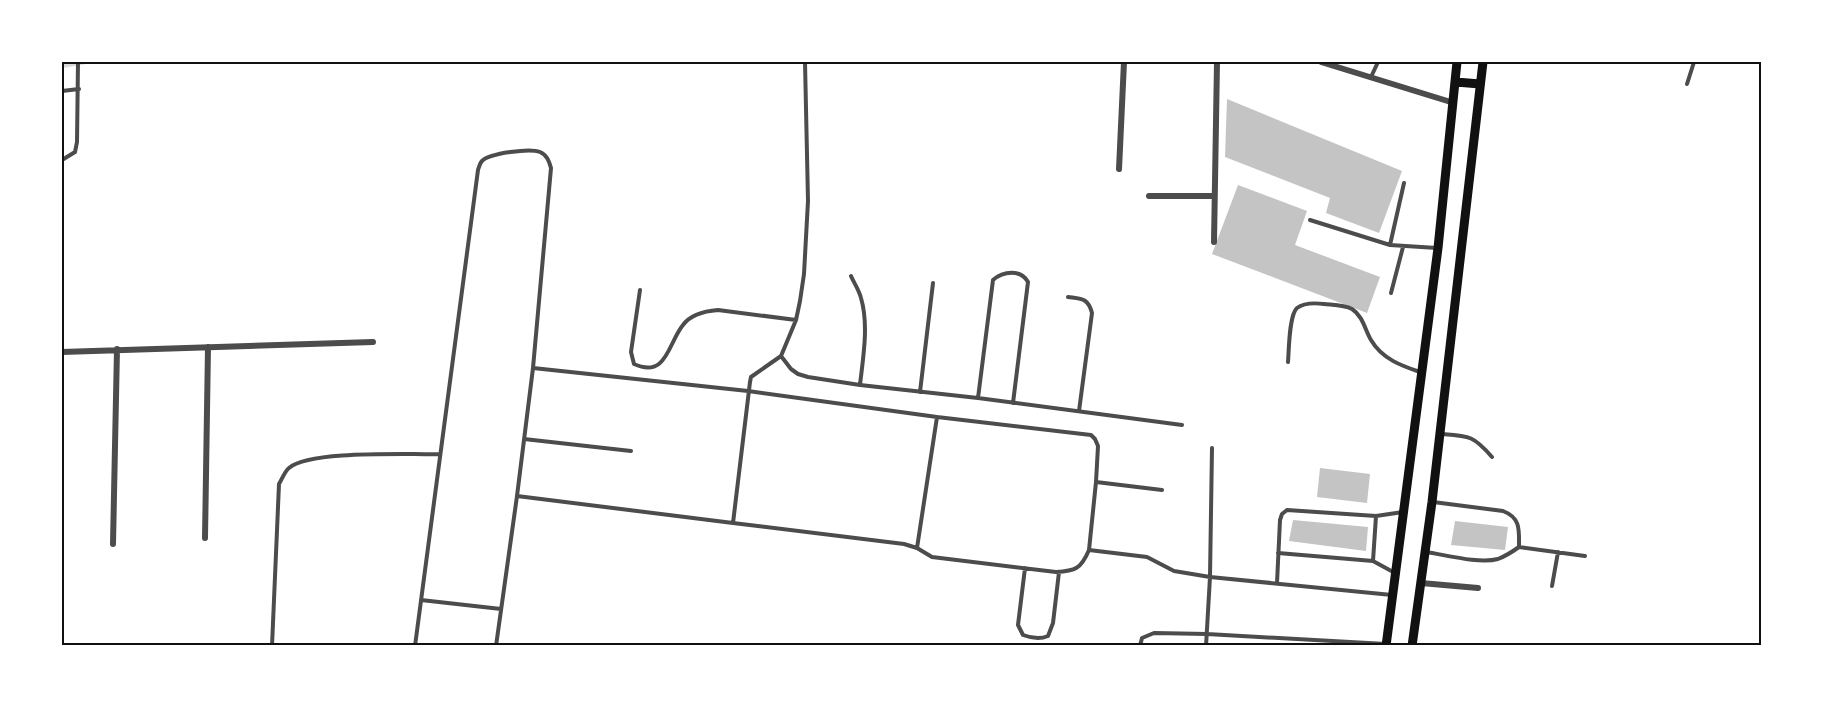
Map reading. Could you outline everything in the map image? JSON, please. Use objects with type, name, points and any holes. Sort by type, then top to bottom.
[{"type":"main road","points":[[1386,645],[1438,248],[1458,62]]},
{"type":"main road","points":[[1412,645],[1432,502],[1483,62]]},
{"type":"main road","points":[[1456,82],[1480,84]]},
{"type":"street","points":[[1119,169],[1124,62]]},
{"type":"street","points":[[1214,242],[1217,62]]},
{"type":"street","points":[[1321,62],[1454,103]]},
{"type":"street","points":[[1149,196],[1214,196]]},
{"type":"street","points":[[62,352],[373,342]]},
{"type":"street","points":[[205,538],[208,347]]},
{"type":"street","points":[[113,544],[117,350]]},
{"type":"street","points":[[1421,583],[1478,588]]},
{"type":"lane","points":[[62,160],[75,152],[78,142],[78,62]]},
{"type":"lane","points":[[733,523],[751,377],[781,356],[796,320],[804,274],[808,233],[805,62]]},
{"type":"lane","points":[[1371,77],[1378,62]]},
{"type":"lane","points":[[1687,84],[1694,62]]},
{"type":"lane","points":[[62,91],[79,89]]},
{"type":"lane","points":[[415,645],[478,170],[481,162],[489,156],[538,151],[544,154],[551,168],[533,368],[496,645]]},
{"type":"lane","points":[[1390,245],[1404,183]]},
{"type":"lane","points":[[1310,220],[1390,245],[1438,248]]},
{"type":"lane","points":[[1391,293],[1403,247]]},
{"type":"lane","points":[[978,398],[993,280],[1007,273],[1019,274],[1023,275],[1028,282],[1013,403]]},
{"type":"lane","points":[[851,276],[861,298],[863,315],[864,340],[860,385]]},
{"type":"lane","points":[[920,392],[933,282]]},
{"type":"lane","points":[[640,290],[631,352],[634,364],[640,367],[660,364],[683,324],[694,316],[709,311],[718,310],[796,320]]},
{"type":"lane","points":[[1068,297],[1084,299],[1089,304],[1092,313],[1079,411]]},
{"type":"lane","points":[[1288,362],[1292,316],[1296,309],[1305,304],[1314,303],[1352,309],[1359,315],[1375,347],[1398,364],[1421,372]]},
{"type":"lane","points":[[781,356],[791,369],[808,377],[1182,425]]},
{"type":"lane","points":[[517,496],[904,544],[917,548],[932,557],[1059,572],[1081,566],[1089,550],[1098,446],[1091,435],[748,391],[533,368]]},
{"type":"lane","points":[[917,548],[937,417]]},
{"type":"lane","points":[[1440,434],[1465,436],[1480,442],[1492,457]]},
{"type":"lane","points":[[524,439],[631,451]]},
{"type":"lane","points":[[1206,645],[1210,577],[1212,448]]},
{"type":"lane","points":[[272,645],[279,484],[288,468],[302,462],[339,455],[440,454]]},
{"type":"lane","points":[[1096,482],[1162,490]]},
{"type":"lane","points":[[1432,502],[1511,514],[1519,529],[1519,547]]},
{"type":"lane","points":[[1277,583],[1280,520],[1282,513],[1287,510],[1376,516],[1403,512]]},
{"type":"lane","points":[[1373,561],[1376,516]]},
{"type":"lane","points":[[1425,551],[1485,561],[1506,556],[1519,547],[1585,556]]},
{"type":"lane","points":[[1089,550],[1147,557],[1174,571],[1210,577],[1393,595]]},
{"type":"lane","points":[[1552,586],[1558,552]]},
{"type":"lane","points":[[1278,553],[1373,561],[1396,574]]},
{"type":"lane","points":[[1025,568],[1018,625],[1023,635],[1029,637],[1048,636],[1053,623],[1059,572]]},
{"type":"lane","points":[[421,600],[501,609]]},
{"type":"lane","points":[[1140,645],[1142,638],[1154,633],[1386,645]]},
{"type":"building","points":[[1227,99],[1402,171],[1379,233],[1326,213],[1330,198],[1225,157]]},
{"type":"building","points":[[1238,185],[1307,211],[1295,245],[1380,277],[1367,313],[1212,254]]},
{"type":"building","points":[[1320,468],[1370,474],[1367,503],[1317,497]]},
{"type":"building","points":[[1293,520],[1368,527],[1366,551],[1289,541]]},
{"type":"building","points":[[1455,521],[1508,527],[1505,550],[1451,545]]},
{"type":"waterway","points":[[62,66],[86,62]]}]
